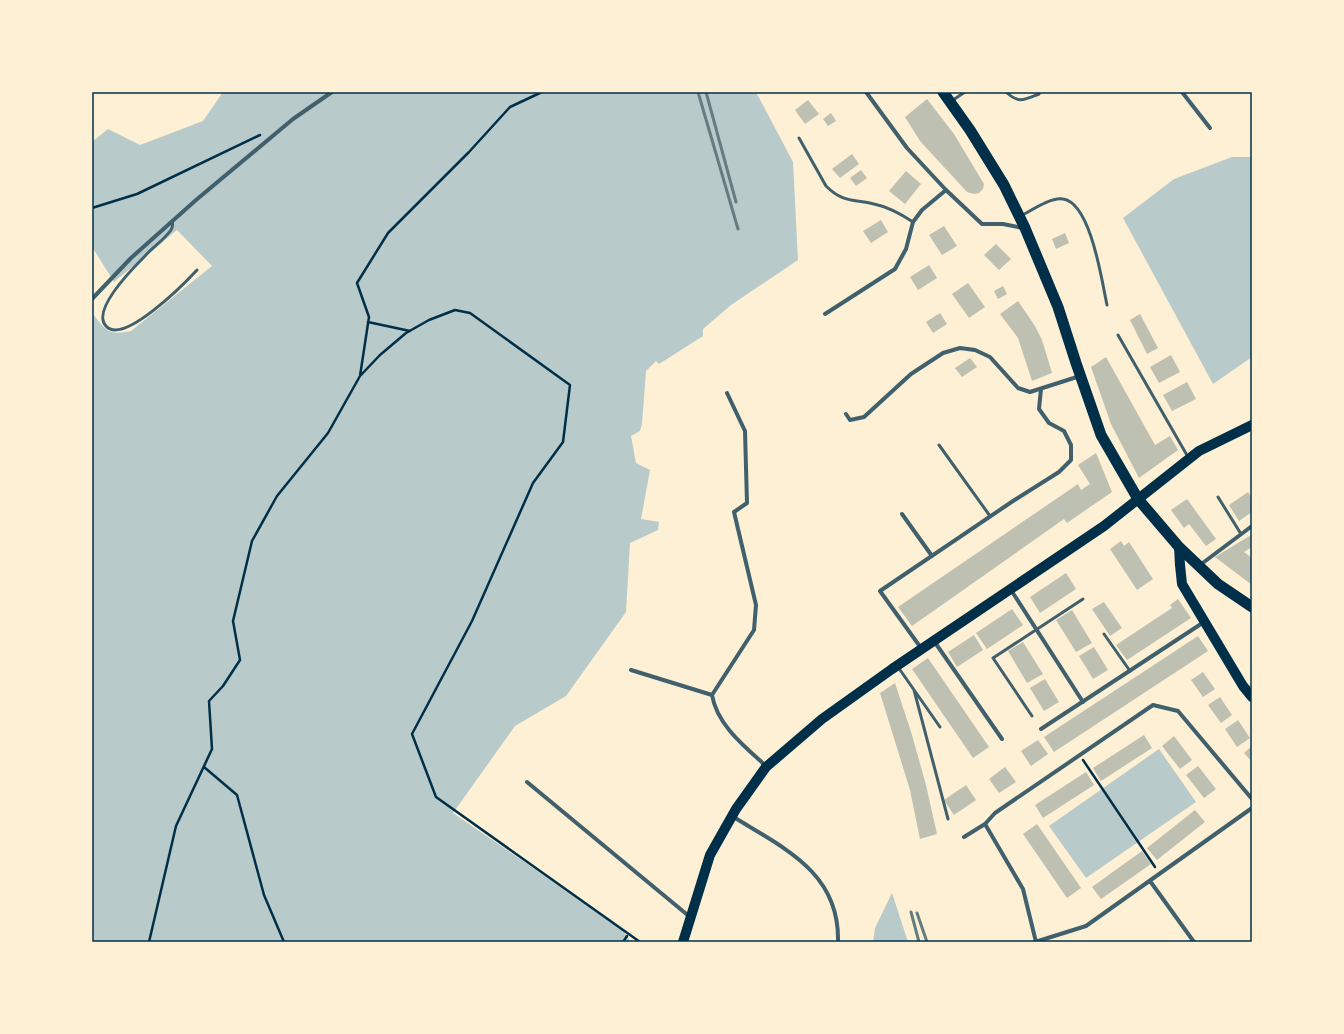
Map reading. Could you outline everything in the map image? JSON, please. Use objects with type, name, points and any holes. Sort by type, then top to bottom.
[{"type":"highway","points":[[943,92],[970,130],[1004,185],[1020,217],[1058,307],[1101,435],[1138,499],[1179,547],[1199,566],[1218,584],[1252,607]]},
{"type":"main road","points":[[683,942],[710,855],[732,816],[766,767],[822,719],[897,666],[1104,526],[1189,458],[1199,451],[1252,425]]},
{"type":"main road","points":[[1179,547],[1182,584],[1243,686],[1252,697]]},
{"type":"street","points":[[92,299],[131,258],[196,200],[293,119],[332,92]]},
{"type":"street","points":[[866,92],[907,148],[946,190],[982,224],[1003,224],[1025,228]]},
{"type":"street","points":[[1182,92],[1210,128]]},
{"type":"street","points":[[825,314],[896,269],[906,249],[913,222],[922,210],[946,190]]},
{"type":"street","points":[[846,414],[850,420],[864,417],[911,374],[944,353],[960,348],[974,350],[990,357],[1018,388],[1030,392],[1080,376]]},
{"type":"street","points":[[922,649],[880,591],[990,516],[1059,472],[1070,460],[1071,445],[1064,431],[1049,423],[1039,409],[1041,389]]},
{"type":"street","points":[[727,393],[745,431],[747,503],[734,512],[756,605],[754,630],[712,695],[714,704],[725,724],[746,748],[766,767]]},
{"type":"street","points":[[902,514],[932,556]]},
{"type":"street","points":[[1199,566],[1252,526]]},
{"type":"street","points":[[1010,589],[1083,702]]},
{"type":"street","points":[[1040,729],[1204,621]]},
{"type":"street","points":[[934,641],[1002,739]]},
{"type":"street","points":[[631,670],[712,695]]},
{"type":"street","points":[[964,837],[985,824],[995,813],[1153,705],[1178,711],[1252,799]]},
{"type":"street","points":[[527,782],[690,918]]},
{"type":"street","points":[[985,824],[1023,889],[1036,942],[1086,926],[1252,808]]},
{"type":"street","points":[[732,816],[792,854],[815,874],[826,890],[833,906],[837,919],[838,942]]},
{"type":"street","points":[[1150,881],[1194,942]]},
{"type":"lane","points":[[950,103],[965,92]]},
{"type":"lane","points":[[1006,92],[1013,98],[1022,100],[1039,94]]},
{"type":"lane","points":[[799,138],[826,186],[840,198],[885,207],[899,213],[913,222]]},
{"type":"lane","points":[[1020,217],[1052,200],[1063,199],[1073,204],[1086,223],[1093,243],[1107,305]]},
{"type":"lane","points":[[172,221],[172,228],[168,234],[145,255],[110,297],[104,308],[103,321],[111,330],[118,331],[126,328],[166,300],[197,270]]},
{"type":"lane","points":[[1118,335],[1189,458]]},
{"type":"lane","points":[[939,445],[990,516]]},
{"type":"lane","points":[[1218,497],[1241,534]]},
{"type":"lane","points":[[1032,716],[993,658],[1083,599]]},
{"type":"lane","points":[[1104,634],[1130,671]]},
{"type":"lane","points":[[897,666],[940,727]]},
{"type":"lane","points":[[914,690],[948,819]]},
{"type":"path","points":[[360,376],[369,317],[357,283],[388,233],[469,152],[510,107],[542,92]]},
{"type":"path","points":[[92,208],[137,194],[265,133]]},
{"type":"path","points":[[149,942],[176,826],[212,750],[209,701],[223,686],[240,660],[233,621],[252,541],[277,496],[328,433],[360,376],[380,356],[411,331],[429,320],[455,310],[470,313],[570,385],[563,442],[533,483],[472,621],[412,734],[436,797],[640,942]]},
{"type":"path","points":[[368,322],[411,331]]},
{"type":"path","points":[[1080,755],[1160,874]]},
{"type":"path","points":[[204,767],[237,795],[264,895],[284,942]]},
{"type":"path","points":[[623,942],[627,936]]},
{"type":"shaded area","points":[[223,92],[756,92],[793,162],[798,260],[731,305],[703,329],[703,336],[659,364],[656,361],[646,371],[642,424],[640,431],[631,436],[636,463],[650,470],[641,519],[659,522],[658,530],[630,543],[626,612],[566,696],[515,726],[453,813],[622,929],[631,942],[92,942],[92,313],[104,327],[112,332],[117,333],[131,331],[212,266],[177,230],[114,282],[94,250],[92,250],[92,142],[108,129],[140,145],[203,121]]},
{"type":"shaded area","points":[[1232,157],[1252,157],[1252,357],[1213,384],[1123,218],[1174,179]]},
{"type":"shaded area","points":[[1159,749],[1196,802],[1086,878],[1049,826]]},
{"type":"shaded area","points":[[892,893],[908,942],[873,942],[875,928]]},
{"type":"building","points":[[927,99],[954,134],[984,184],[983,189],[979,193],[974,194],[967,192],[920,141],[905,117]]},
{"type":"building","points":[[808,100],[819,114],[805,124],[795,110]]},
{"type":"building","points":[[831,113],[836,121],[828,126],[823,119]]},
{"type":"building","points":[[852,154],[859,164],[840,178],[832,169]]},
{"type":"building","points":[[861,170],[867,178],[856,186],[850,178]]},
{"type":"building","points":[[906,171],[921,184],[905,204],[889,191]]},
{"type":"building","points":[[881,220],[888,232],[871,243],[863,231]]},
{"type":"building","points":[[944,226],[957,246],[942,255],[929,235]]},
{"type":"building","points":[[1065,233],[1069,243],[1056,249],[1052,239]]},
{"type":"building","points":[[996,244],[1011,259],[999,270],[984,255]]},
{"type":"building","points":[[929,265],[937,278],[918,290],[910,277]]},
{"type":"building","points":[[968,283],[985,307],[969,318],[952,294]]},
{"type":"building","points":[[1003,286],[1007,294],[998,299],[994,291]]},
{"type":"building","points":[[1018,301],[1035,326],[1042,340],[1052,373],[1032,381],[1018,338],[1000,314]]},
{"type":"building","points":[[940,313],[947,324],[933,333],[926,322]]},
{"type":"building","points":[[1140,314],[1158,348],[1147,354],[1130,320]]},
{"type":"building","points":[[1171,355],[1180,372],[1159,383],[1150,367]]},
{"type":"building","points":[[1106,357],[1155,445],[1170,436],[1178,450],[1139,478],[1111,424],[1091,367]]},
{"type":"building","points":[[970,358],[977,367],[962,377],[955,368]]},
{"type":"building","points":[[1187,382],[1196,399],[1172,411],[1163,395]]},
{"type":"building","points":[[1096,453],[1112,492],[1067,523],[1064,519],[912,626],[898,607],[1078,484],[1081,490],[1090,484],[1078,465]]},
{"type":"building","points":[[1248,492],[1252,498],[1252,512],[1239,521],[1229,505]]},
{"type":"building","points":[[1187,499],[1216,539],[1206,546],[1189,524],[1184,528],[1171,510]]},
{"type":"building","points":[[1251,535],[1252,547],[1244,552],[1252,558],[1252,585],[1215,557]]},
{"type":"building","points":[[1121,541],[1124,546],[1129,542],[1153,579],[1137,590],[1110,549]]},
{"type":"building","points":[[1066,573],[1076,589],[1040,613],[1030,597]]},
{"type":"building","points":[[1178,599],[1191,618],[1127,660],[1116,645],[1172,608],[1170,605]]},
{"type":"building","points":[[1104,602],[1122,628],[1110,636],[1092,609]]},
{"type":"building","points":[[1012,609],[1023,625],[987,649],[976,633]]},
{"type":"building","points":[[1072,610],[1092,643],[1076,652],[1056,620]]},
{"type":"building","points":[[974,635],[983,650],[957,667],[948,652]]},
{"type":"building","points":[[1198,636],[1208,651],[1054,752],[1044,737]]},
{"type":"building","points":[[1023,642],[1043,674],[1027,683],[1008,651]]},
{"type":"building","points":[[1094,647],[1108,670],[1093,679],[1079,656]]},
{"type":"building","points":[[928,658],[989,747],[973,758],[912,669]]},
{"type":"building","points":[[1203,672],[1215,689],[1203,697],[1191,680]]},
{"type":"building","points":[[1045,679],[1059,702],[1044,711],[1030,688]]},
{"type":"building","points":[[895,683],[926,785],[937,834],[920,839],[910,790],[880,693]]},
{"type":"building","points":[[1220,697],[1232,715],[1221,723],[1208,705]]},
{"type":"building","points":[[1238,720],[1250,738],[1237,747],[1225,729]]},
{"type":"building","points":[[1144,735],[1152,748],[1101,781],[1093,768]]},
{"type":"building","points":[[1174,736],[1192,760],[1180,769],[1162,746]]},
{"type":"building","points":[[1038,740],[1048,754],[1031,766],[1021,751]]},
{"type":"building","points":[[1252,746],[1252,762],[1244,753]]},
{"type":"building","points":[[1198,766],[1216,789],[1204,798],[1186,775]]},
{"type":"building","points":[[1005,767],[1016,782],[999,793],[989,779]]},
{"type":"building","points":[[1086,772],[1094,785],[1043,818],[1035,805]]},
{"type":"building","points":[[966,785],[976,800],[954,815],[944,800]]},
{"type":"building","points":[[1195,810],[1205,822],[1157,860],[1147,848]]},
{"type":"building","points":[[1037,824],[1081,888],[1067,898],[1023,834]]},
{"type":"building","points":[[1142,851],[1151,864],[1101,899],[1092,887]]},
{"type":"railway","points":[[698,92],[738,229]]},
{"type":"railway","points":[[706,92],[736,202]]},
{"type":"railway","points":[[911,912],[919,942]]},
{"type":"railway","points":[[917,913],[927,942]]}]
